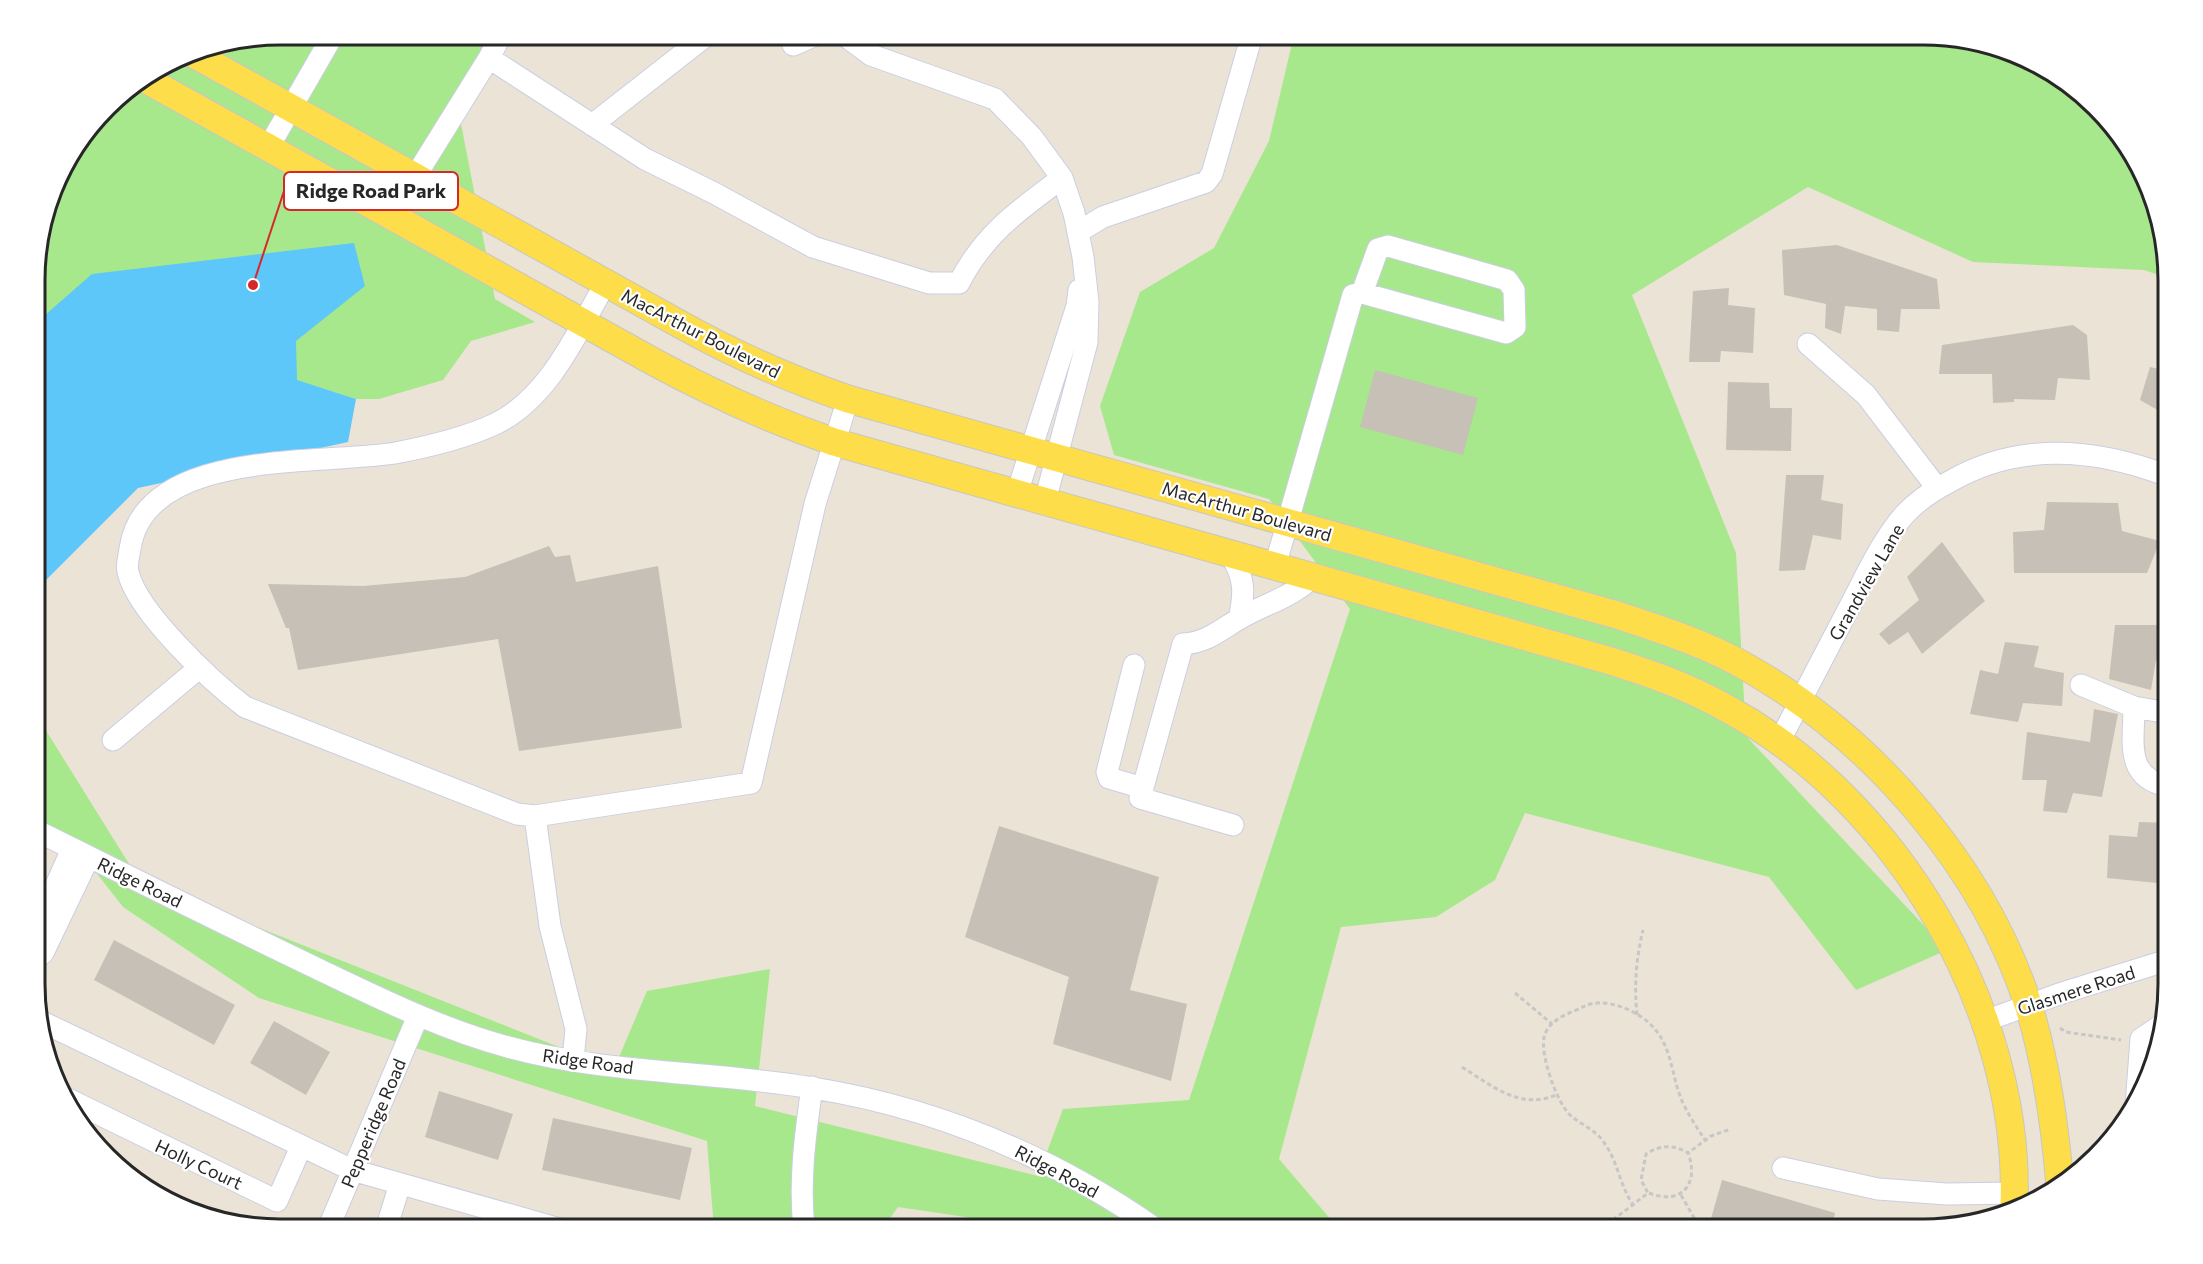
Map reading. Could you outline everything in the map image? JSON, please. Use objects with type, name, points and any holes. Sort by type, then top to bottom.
[{"type":"main road","name":"MacArthur Boulevard","points":[[201,58],[734,354],[798,382],[848,399],[1617,615],[1684,637],[1747,667],[1800,701],[1853,743],[1902,792],[1945,847],[1981,902],[2006,951],[2028,1006],[2045,1065],[2059,1175]]},
{"type":"main road","points":[[152,83],[714,395],[782,424],[834,442],[1667,679],[1727,708],[1779,742],[1827,781],[1869,822],[1908,873],[1941,925],[1965,970],[1985,1021],[2000,1076],[2010,1131],[2014,1200]]},
{"type":"main road","points":[[393,217],[415,177]]},
{"type":"street","points":[[268,148],[327,45]]},
{"type":"street","points":[[415,177],[495,45]]},
{"type":"street","points":[[592,125],[693,45]]},
{"type":"street","points":[[858,45],[871,55],[995,99],[1032,137],[1062,178],[1083,257],[1077,306],[1044,454],[1045,501]]},
{"type":"street","points":[[1078,232],[1103,217],[1206,182],[1212,174],[1249,45]]},
{"type":"street","points":[[489,57],[645,159],[714,193],[813,247],[929,283],[959,283],[971,259],[1003,222],[1062,178]]},
{"type":"street","points":[[1275,566],[1353,296],[1362,293],[1506,333],[1515,327],[1514,290],[1507,280],[1388,246],[1378,249],[1362,293]]},
{"type":"street","points":[[605,284],[555,369],[527,401],[496,424],[446,441],[394,453],[281,460],[226,471],[172,488],[150,505],[132,534],[127,571],[142,600],[213,683],[245,707],[516,814],[535,816],[751,783],[815,504],[848,399]]},
{"type":"street","points":[[1808,345],[1866,395],[1937,488]]},
{"type":"street","name":"Grandview Lane","points":[[1779,742],[1872,564],[1905,514],[1937,488],[1964,473],[1992,462],[2048,451],[2109,457],[2158,473]]},
{"type":"street","points":[[1017,494],[1044,454]]},
{"type":"street","points":[[1230,554],[1239,569],[1244,595],[1239,619]]},
{"type":"street","points":[[1233,825],[1140,798],[1184,644],[1194,644],[1220,633],[1239,619],[1287,597],[1313,577]]},
{"type":"street","points":[[1134,665],[1107,772],[1109,778],[1143,788]]},
{"type":"street","points":[[114,741],[199,668]]},
{"type":"street","points":[[2081,685],[2134,707],[2158,711]]},
{"type":"street","points":[[2134,707],[2134,758],[2138,769],[2158,784]]},
{"type":"street","points":[[535,816],[550,926],[576,1029],[573,1060]]},
{"type":"street","name":"Ridge Road","points":[[45,835],[418,1016],[509,1048],[573,1060],[812,1088],[884,1102],[980,1133],[1080,1180],[1140,1219]]},
{"type":"street","points":[[45,914],[81,853]]},
{"type":"street","points":[[45,948],[81,853]]},
{"type":"street","name":"Glasmere Road","points":[[1985,1021],[2158,963]]},
{"type":"street","name":"Pepperidge Road","points":[[332,1219],[418,1016]]},
{"type":"street","points":[[49,1025],[131,1062],[352,1170],[524,1219]]},
{"type":"street","points":[[2138,1079],[2141,1039],[2153,1031]]},
{"type":"street","points":[[803,1219],[802,1152],[812,1088]]},
{"type":"street","name":"Holly Court","points":[[77,1103],[277,1201],[301,1147]]},
{"type":"street","points":[[2057,1154],[2069,1167]]},
{"type":"street","points":[[1783,1168],[1878,1189],[2014,1200]]},
{"type":"street","points":[[389,1219],[400,1184]]},
{"type":"path","points":[[1637,1015],[1634,988],[1636,960],[1643,930]]},
{"type":"path","points":[[1515,993],[1552,1023]]},
{"type":"path","points":[[1634,1206],[1625,1194],[1606,1144],[1569,1114],[1556,1095],[1544,1049],[1544,1035],[1552,1023],[1592,1002],[1607,1003],[1637,1015],[1649,1023],[1666,1043],[1681,1100],[1706,1140]]},
{"type":"path","points":[[2060,1028],[2066,1032],[2140,1043]]},
{"type":"path","points":[[1462,1067],[1514,1097],[1530,1101],[1556,1095]]},
{"type":"path","points":[[1689,1153],[1706,1140],[1731,1129]]},
{"type":"path","points":[[1666,1146],[1679,1148],[1689,1153],[1693,1164],[1691,1178],[1681,1195],[1670,1198],[1648,1193],[1641,1180],[1646,1154],[1656,1148],[1666,1146]]},
{"type":"path","points":[[1613,1219],[1648,1193]]},
{"type":"path","points":[[1681,1195],[1695,1219]]},
{"type":"green space","points":[[280,45],[488,45],[457,103],[495,299],[535,322],[471,341],[443,380],[379,399],[356,399],[315,386],[45,532],[47,249],[57,204],[76,162],[103,125],[125,103],[162,76],[204,57],[249,47]]},
{"type":"green space","points":[[1292,45],[1923,45],[1954,47],[1999,57],[2041,76],[2078,103],[2100,125],[2127,162],[2146,204],[2156,249],[2158,275],[2144,270],[1973,262],[1808,187],[1632,295],[1736,553],[1746,736],[1947,950],[1856,990],[1769,877],[1525,813],[1495,880],[1436,917],[1341,927],[1279,1159],[1330,1219],[974,1219],[898,1207],[889,1219],[713,1219],[707,1141],[259,998],[123,907],[80,852],[45,838],[45,729],[139,880],[614,1069],[647,991],[770,969],[755,1106],[1038,1176],[1063,1109],[1189,1100],[1350,609],[1269,499],[1114,455],[1100,406],[1140,292],[1214,248],[1269,141]]},
{"type":"water","points":[[354,243],[365,286],[296,341],[297,380],[356,399],[348,442],[138,488],[45,581],[45,315],[92,274]]},
{"type":"building","points":[[1837,245],[1937,279],[1940,309],[1901,309],[1899,332],[1877,330],[1877,309],[1845,306],[1841,334],[1825,328],[1826,304],[1784,295],[1782,250]]},
{"type":"building","points":[[1729,288],[1728,305],[1755,308],[1753,353],[1721,351],[1720,362],[1689,362],[1693,291]]},
{"type":"building","points":[[2073,325],[2087,335],[2090,380],[2058,378],[2055,400],[2014,399],[2014,402],[1993,403],[1992,374],[1939,374],[1942,345]]},
{"type":"building","points":[[2150,367],[2158,369],[2158,410],[2140,400]]},
{"type":"building","points":[[1375,370],[1478,398],[1463,455],[1360,427]]},
{"type":"building","points":[[1728,382],[1769,383],[1770,408],[1792,408],[1791,451],[1726,450]]},
{"type":"building","points":[[1786,475],[1824,475],[1821,500],[1843,504],[1841,540],[1813,535],[1805,570],[1779,571]]},
{"type":"building","points":[[2047,502],[2118,503],[2122,531],[2158,540],[2158,546],[2147,573],[2014,573],[2013,532],[2044,530]]},
{"type":"building","points":[[1942,542],[1985,601],[1922,654],[1908,632],[1889,645],[1879,634],[1919,600],[1907,577]]},
{"type":"building","points":[[549,546],[555,557],[570,555],[576,582],[658,566],[682,728],[519,751],[498,639],[298,670],[289,628],[286,628],[268,584],[363,586],[465,577]]},
{"type":"building","points":[[2115,625],[2158,625],[2158,660],[2156,660],[2151,690],[2109,679]]},
{"type":"building","points":[[2005,642],[2039,646],[2034,667],[2064,673],[2062,706],[2023,703],[2018,722],[1970,714],[1980,670],[1998,674]]},
{"type":"building","points":[[2094,709],[2118,714],[2102,797],[2073,793],[2067,813],[2043,811],[2047,780],[2022,780],[2027,732],[2090,742]]},
{"type":"building","points":[[2139,822],[2158,823],[2158,883],[2107,878],[2109,835],[2137,837]]},
{"type":"building","points":[[999,826],[1159,877],[1130,990],[1187,1004],[1171,1081],[1053,1044],[1069,977],[965,937]]},
{"type":"building","points":[[114,940],[235,1005],[214,1045],[94,980]]},
{"type":"building","points":[[274,1021],[330,1052],[306,1095],[250,1063]]},
{"type":"building","points":[[439,1091],[513,1114],[498,1160],[425,1137]]},
{"type":"building","points":[[553,1118],[692,1148],[680,1200],[542,1170]]},
{"type":"building","points":[[1722,1180],[1835,1213],[1834,1219],[1711,1219]]},
{"type":"place","name":"Ridge Road Park","points":[[253,285]]}]
